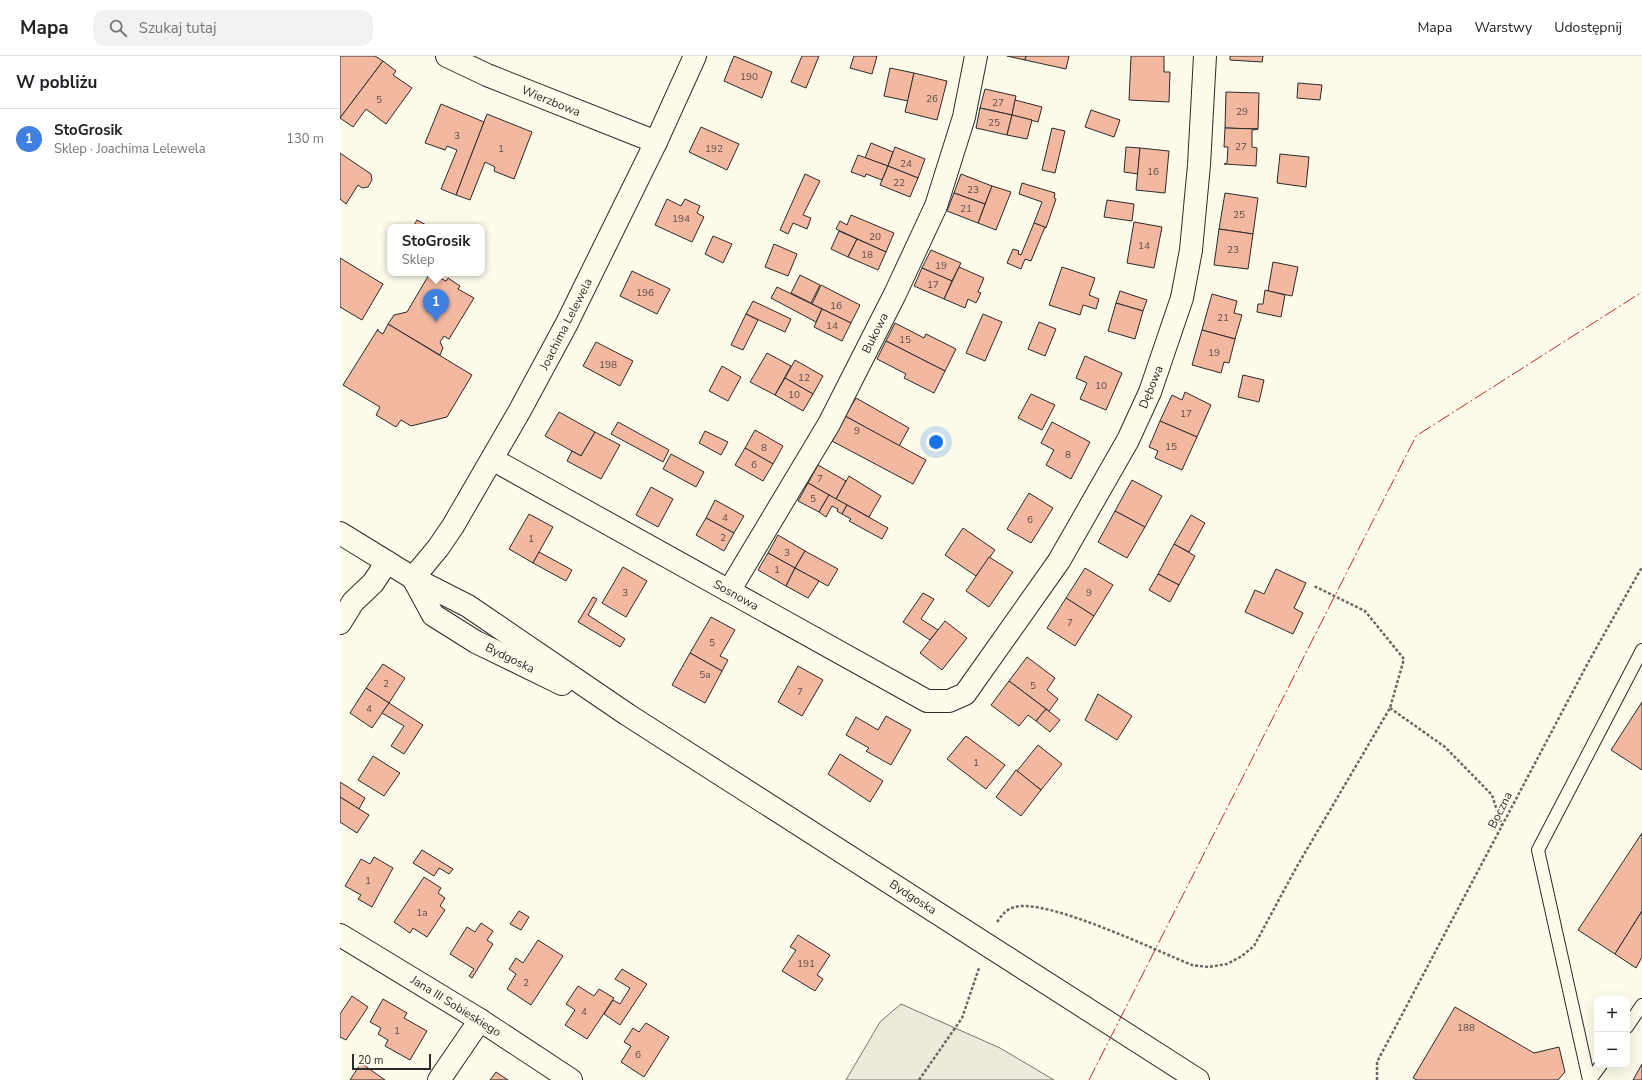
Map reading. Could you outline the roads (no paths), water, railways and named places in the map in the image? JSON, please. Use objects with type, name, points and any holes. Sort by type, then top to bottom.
[{"type":"street","name":"Wierzbowa","points":[[447,56],[487,75],[656,142]]},
{"type":"street","name":"Joachima Lelewela","points":[[413,578],[444,539],[492,459],[566,325],[656,142],[695,56]]},
{"type":"street","name":"Bukowa","points":[[729,591],[829,424],[895,294],[936,206],[964,117],[976,56]]},
{"type":"street","name":"Dębowa","points":[[977,677],[1059,561],[1094,502],[1131,433],[1150,392],[1182,298],[1191,250],[1199,165],[1206,56]]},
{"type":"street","name":"Sosnowa","points":[[492,459],[927,701],[949,701],[965,694],[977,677]]},
{"type":"street","name":"Bydgoska","points":[[340,533],[413,578],[433,615],[476,642],[628,715],[1198,1080]]},
{"type":"street","points":[[340,623],[353,602],[373,583],[387,562]]},
{"type":"street","name":"Jana III Sobieskiego","points":[[340,935],[480,1020],[571,1080]]},
{"type":"street","points":[[439,1080],[480,1020]]},
{"type":"lane","points":[[1589,1080],[1538,850],[1642,650]]},
{"type":"lane","points":[[1630,1023],[1642,1005]]},
{"type":"lane","points":[[1589,1080],[1599,1068]]},
{"type":"place","name":"StoGrosik","points":[[436,322]]}]
